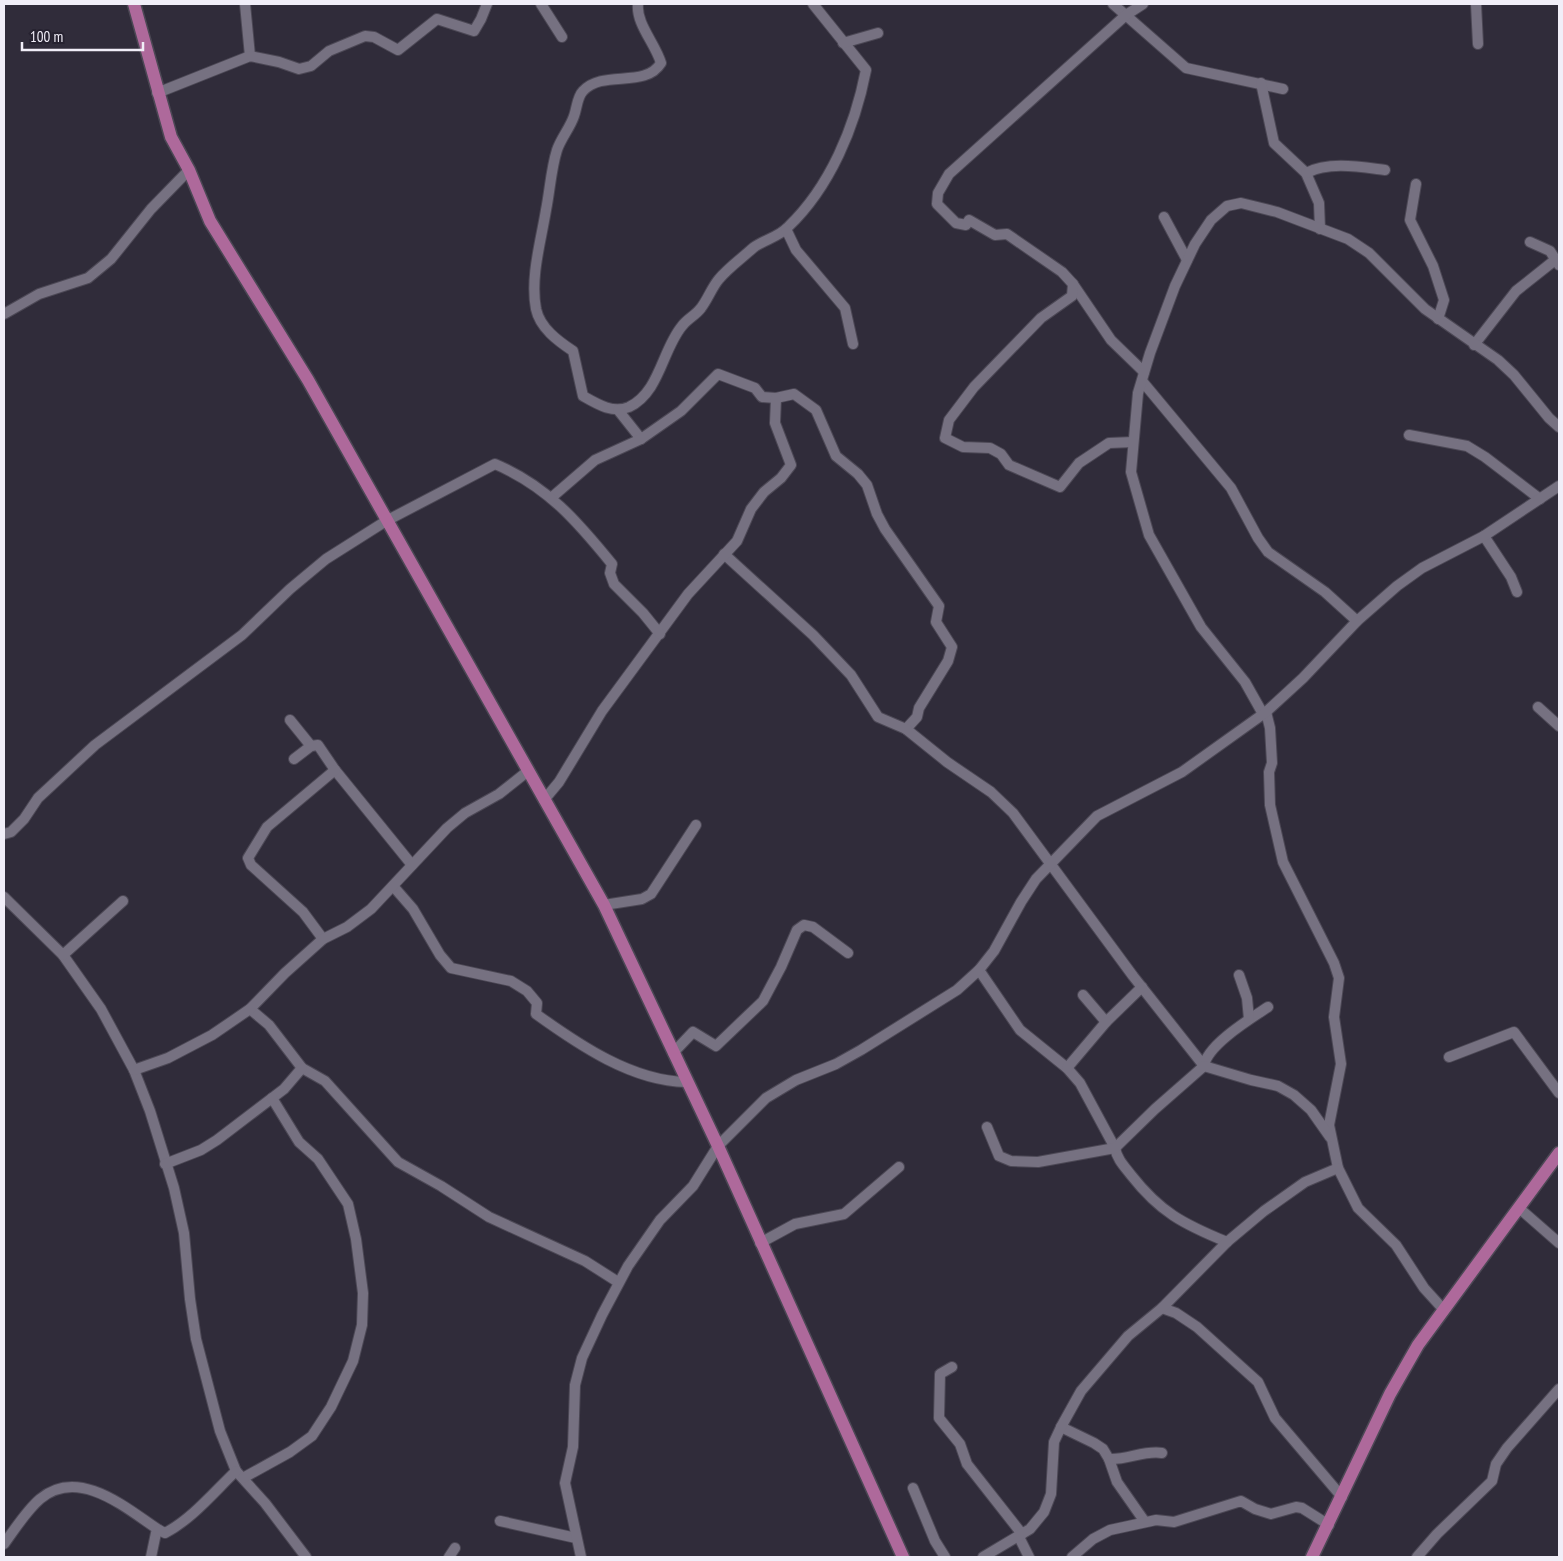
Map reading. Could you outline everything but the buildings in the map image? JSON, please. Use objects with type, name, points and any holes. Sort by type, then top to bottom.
[{"type":"main road","points":[[134,4],[157,93],[171,137],[189,170],[210,220],[308,380],[386,521],[494,706],[544,800],[604,904],[686,1082],[718,1146],[760,1243],[903,1557]]},
{"type":"main road","points":[[1312,1557],[1329,1525],[1390,1394],[1418,1345],[1559,1154]]},
{"type":"street","points":[[245,4],[250,56]]},
{"type":"street","points":[[157,93],[250,56],[279,62],[299,70],[311,66],[329,51],[365,36],[374,37],[398,50],[437,19],[474,30],[482,19],[487,4]]},
{"type":"street","points":[[541,4],[562,37]]},
{"type":"street","points":[[638,4],[638,16],[657,51],[661,63],[651,74],[593,82],[581,93],[574,117],[558,148],[553,168],[538,252],[536,282],[536,309],[544,324],[556,339],[573,351],[583,396],[618,410],[630,407],[642,397],[660,370],[681,326],[702,308],[719,279],[755,246],[786,229],[802,213],[829,174],[860,100],[866,70],[814,4]]},
{"type":"street","points":[[1113,4],[1186,68],[1283,89]]},
{"type":"street","points":[[1143,4],[1126,15],[949,174],[938,193],[937,204],[956,223],[966,225],[969,220],[995,235],[1007,234],[1062,272],[1073,284],[1111,340],[1143,377],[1230,488],[1268,552],[1325,592],[1357,621]]},
{"type":"street","points":[[1476,4],[1478,44]]},
{"type":"street","points":[[843,42],[878,33]]},
{"type":"street","points":[[1260,83],[1274,143],[1306,173],[1319,203],[1320,229]]},
{"type":"street","points":[[1306,173],[1313,170],[1348,166],[1385,170]]},
{"type":"street","points":[[4,314],[39,294],[88,278],[111,259],[151,209],[189,170]]},
{"type":"street","points":[[1416,184],[1410,220],[1433,266],[1444,300],[1438,319]]},
{"type":"street","points":[[1443,1309],[1424,1288],[1396,1245],[1358,1208],[1338,1168],[1329,1125],[1341,1064],[1334,1017],[1339,978],[1334,963],[1283,862],[1270,805],[1269,772],[1272,763],[1270,728],[1264,713],[1245,682],[1202,628],[1149,535],[1131,472],[1133,442],[1143,377],[1175,286],[1195,244],[1212,220],[1227,206],[1241,203],[1277,212],[1348,239],[1369,254],[1425,309],[1498,360],[1514,375],[1549,418],[1559,427]]},
{"type":"street","points":[[1164,217],[1187,260]]},
{"type":"street","points":[[786,229],[796,250],[844,308],[853,344]]},
{"type":"street","points":[[1474,345],[1516,291],[1557,263],[1544,247],[1530,242]]},
{"type":"street","points":[[1073,284],[1072,296],[1041,318],[974,387],[949,420],[946,438],[963,448],[990,448],[1000,454],[1009,465],[1060,488],[1079,463],[1109,444],[1133,442]]},
{"type":"street","points":[[551,498],[595,460],[641,439],[681,411],[718,374],[755,388],[762,397],[776,398],[794,394],[816,410],[836,456],[858,474],[867,485],[877,514],[885,529],[939,606],[936,622],[952,647],[948,661],[919,708],[917,717],[906,729]]},
{"type":"street","points":[[544,800],[559,782],[602,711],[688,594],[737,541],[751,509],[764,492],[781,478],[791,465],[775,423],[776,398]]},
{"type":"street","points":[[618,410],[641,439]]},
{"type":"street","points":[[1409,435],[1467,446],[1485,457],[1540,499]]},
{"type":"street","points":[[4,834],[11,832],[24,819],[38,798],[95,745],[242,635],[290,589],[326,559],[386,521],[495,464],[522,478],[571,514],[612,564],[610,573],[614,584],[643,613],[660,634]]},
{"type":"street","points":[[581,1557],[565,1483],[573,1447],[575,1385],[582,1358],[618,1282],[660,1220],[693,1186],[718,1146],[766,1098],[796,1080],[836,1064],[861,1050],[957,990],[979,970],[994,951],[1036,879],[1097,816],[1182,772],[1264,713],[1303,678],[1357,621],[1422,568],[1484,536],[1559,486]]},
{"type":"street","points":[[1484,536],[1511,577],[1517,592]]},
{"type":"street","points":[[724,554],[806,628],[845,668],[878,717],[906,729],[947,762],[991,792],[1013,813],[1142,987],[1204,1066],[1278,1086],[1294,1095],[1311,1110],[1332,1140]]},
{"type":"street","points":[[1538,707],[1559,726]]},
{"type":"street","points":[[290,720],[311,746]]},
{"type":"street","points":[[294,759],[311,746],[318,745],[335,770],[412,866]]},
{"type":"street","points":[[323,940],[303,912],[251,865],[248,858],[267,827],[335,770]]},
{"type":"street","points":[[134,1070],[168,1058],[212,1035],[250,1009],[285,973],[323,940],[347,927],[371,909],[448,828],[465,814],[499,794],[528,771]]},
{"type":"street","points":[[604,904],[642,899],[650,894],[696,825]]},
{"type":"street","points":[[393,886],[413,909],[440,955],[451,968],[511,981],[527,991],[537,1003],[536,1014],[565,1035],[626,1068],[668,1082],[686,1082]]},
{"type":"street","points":[[4,897],[63,955],[101,1009],[134,1070],[150,1111],[174,1188],[184,1233],[196,1339],[220,1431],[240,1475],[265,1503],[306,1557]]},
{"type":"street","points":[[63,955],[123,901]]},
{"type":"street","points":[[673,1054],[693,1032],[716,1046],[763,1001],[782,967],[797,930],[804,925],[813,927],[848,954]]},
{"type":"street","points":[[979,970],[1020,1030],[1067,1068],[1080,1083],[1115,1148],[1117,1157],[1148,1197],[1174,1218],[1227,1242]]},
{"type":"street","points":[[1239,975],[1246,998],[1249,1019]]},
{"type":"street","points":[[1067,1068],[1106,1022],[1142,987]]},
{"type":"street","points":[[1083,995],[1106,1022]]},
{"type":"street","points":[[987,1127],[999,1156],[1011,1161],[1038,1162],[1115,1148],[1155,1109],[1204,1066],[1205,1058],[1220,1042],[1249,1019],[1268,1008]]},
{"type":"street","points":[[250,1009],[269,1025],[302,1068],[325,1081],[398,1162],[442,1186],[489,1217],[585,1261],[618,1282]]},
{"type":"street","points":[[1449,1057],[1514,1032],[1559,1093]]},
{"type":"street","points":[[165,1164],[200,1150],[272,1098],[302,1068]]},
{"type":"street","points":[[4,1544],[40,1498],[73,1486],[84,1487],[113,1500],[165,1533],[240,1475],[290,1452],[312,1436],[331,1407],[353,1361],[362,1325],[363,1293],[356,1239],[348,1204],[318,1159],[298,1142],[272,1098]]},
{"type":"street","points":[[760,1243],[795,1224],[844,1214],[899,1167]]},
{"type":"street","points":[[983,1557],[1030,1529],[1044,1512],[1051,1494],[1054,1442],[1061,1427],[1081,1391],[1128,1336],[1162,1308],[1227,1242],[1264,1211],[1305,1182],[1338,1168]]},
{"type":"street","points":[[1519,1208],[1559,1243]]},
{"type":"street","points":[[1162,1308],[1176,1313],[1197,1327],[1258,1382],[1275,1418],[1342,1497]]},
{"type":"street","points":[[952,1367],[940,1374],[939,1418],[960,1444],[967,1464],[1021,1535],[1029,1557]]},
{"type":"street","points":[[1417,1557],[1437,1534],[1492,1481],[1496,1464],[1506,1448],[1559,1389]]},
{"type":"street","points":[[1061,1427],[1094,1442],[1103,1449],[1109,1459],[1117,1482],[1145,1522]]},
{"type":"street","points":[[1109,1459],[1132,1458],[1151,1452],[1162,1453]]},
{"type":"street","points":[[913,1488],[935,1541],[945,1557]]},
{"type":"street","points":[[1072,1557],[1093,1539],[1110,1530],[1156,1520],[1174,1522],[1241,1501],[1255,1509],[1272,1514],[1296,1507],[1302,1508],[1329,1525]]},
{"type":"street","points":[[500,1521],[576,1538]]},
{"type":"street","points":[[151,1557],[156,1533],[159,1530]]},
{"type":"street","points":[[449,1557],[455,1548]]}]
